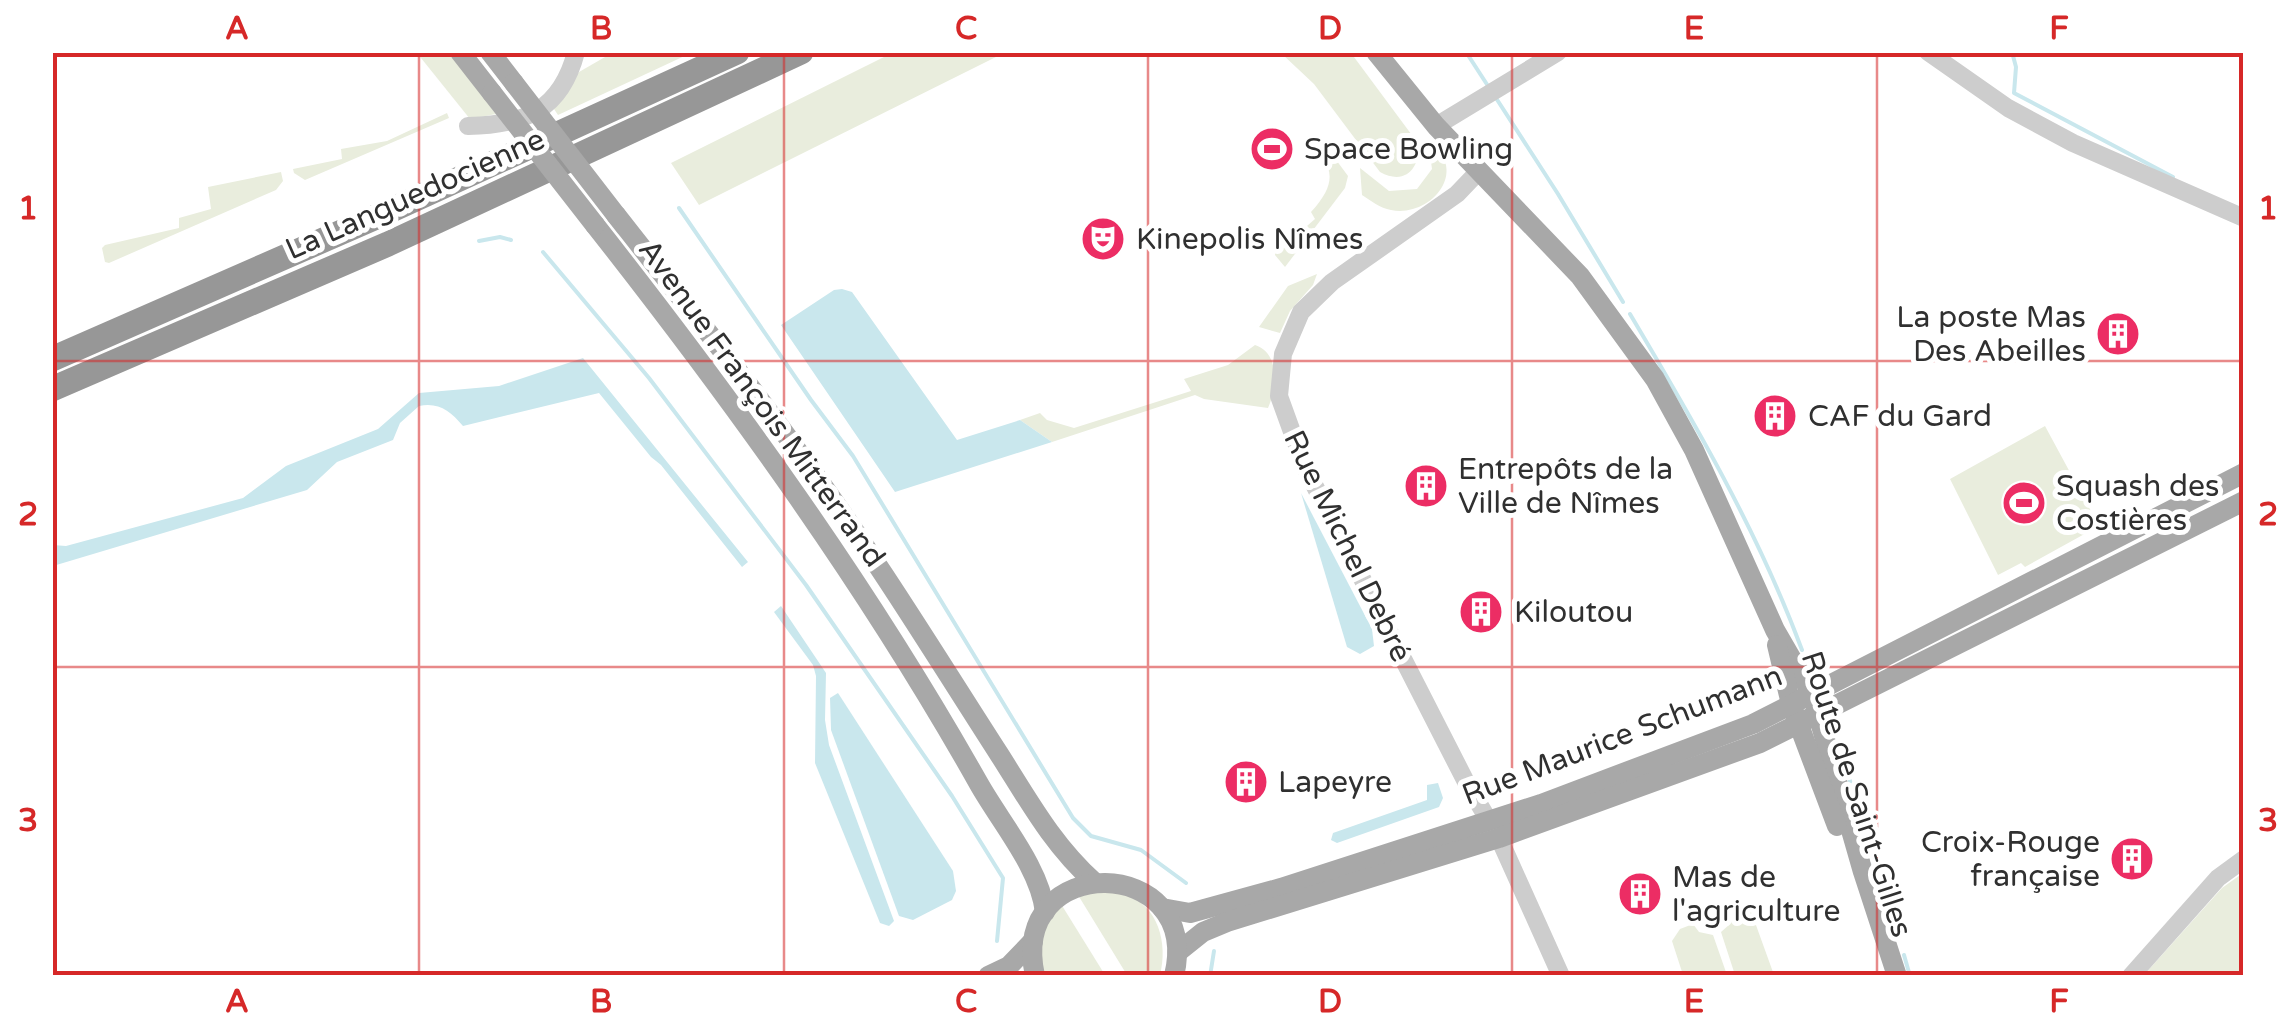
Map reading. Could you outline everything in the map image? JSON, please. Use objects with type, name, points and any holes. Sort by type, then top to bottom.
[{"type":"highway","name":"La Languedocienne","points":[[52,359],[394,209],[736,52]]},
{"type":"highway","name":"La Languedocienne","points":[[52,388],[388,244],[802,52]]},
{"type":"main road","name":"Avenue François Mitterrand","points":[[460,52],[778,465],[940,713],[1037,880],[1045,912]]},
{"type":"main road","name":"Avenue François Mitterrand","points":[[490,52],[736,366],[814,473],[907,610],[1034,813],[1065,856],[1094,882]]},
{"type":"main road","name":"Route de Saint-Gilles","points":[[1376,52],[1436,126],[1580,276],[1655,378],[1702,466],[1775,630],[1812,694],[1897,976]]},
{"type":"main road","name":"Rue Maurice Schumann","points":[[1162,908],[1181,914],[1211,909],[1494,829],[1753,724],[2244,473]]},
{"type":"main road","name":"Rue Maurice Schumann","points":[[1178,952],[1202,932],[1227,922],[1799,726],[2244,500]]},
{"type":"main road","name":"Route de Saint-Gilles","points":[[1775,630],[1791,704],[1832,812],[1885,976]]},
{"type":"main road","points":[[988,976],[1009,966],[1033,940],[1045,912],[1069,890],[1094,882],[1124,884],[1151,897],[1162,908],[1173,928],[1178,952],[1174,976]]},
{"type":"main road","points":[[1033,940],[1035,976]]},
{"type":"street","points":[[468,126],[500,124],[551,103],[570,74],[576,52]]},
{"type":"street","points":[[1436,126],[1558,52]]},
{"type":"street","points":[[1928,52],[2008,108],[2073,143],[2244,218]]},
{"type":"street","name":"Rue Michel Debré","points":[[1479,172],[1457,194],[1332,282],[1301,312],[1283,354],[1280,396],[1304,465],[1466,782],[1494,829],[1561,976]]},
{"type":"street","points":[[2131,976],[2218,878],[2244,859]]},
{"type":"green space","points":[[417,53],[449,53],[496,114],[470,119]]},
{"type":"green space","points":[[612,53],[691,53],[558,115],[554,109],[579,72]]},
{"type":"green space","points":[[892,53],[1004,53],[699,205],[671,163]]},
{"type":"green space","points":[[1281,53],[1351,53],[1417,142],[1417,160],[1410,172],[1397,177],[1380,172],[1314,84]]},
{"type":"green space","points":[[447,113],[449,118],[305,180],[294,173],[293,169],[342,159],[341,149],[387,141]]},
{"type":"green space","points":[[1317,134],[1348,176],[1345,188],[1285,267],[1275,255],[1276,239],[1282,233],[1291,240],[1315,219],[1311,212],[1329,183],[1328,166],[1309,137]]},
{"type":"green space","points":[[1428,140],[1441,153],[1446,166],[1446,178],[1431,200],[1405,211],[1391,210],[1362,195],[1360,168],[1389,191],[1417,189],[1432,169]]},
{"type":"green space","points":[[281,172],[283,181],[276,190],[105,262],[105,245],[179,228],[179,218],[211,209],[208,187]]},
{"type":"green space","points":[[1317,274],[1313,285],[1290,311],[1280,333],[1259,327],[1288,286]]},
{"type":"green space","points":[[1255,345],[1269,355],[1274,372],[1268,408],[1195,395],[1052,442],[1020,420],[1040,413],[1047,420],[1074,428],[1191,391],[1184,379],[1228,365]]},
{"type":"green space","name":"Squash des Costières","points":[[2045,426],[2099,526],[2025,567],[2021,563],[1998,575],[1950,479]]},
{"type":"green space","points":[[2243,873],[2243,975],[2144,975],[2222,888]]},
{"type":"green space","points":[[1091,890],[1124,894],[1146,907],[1161,939],[1160,975],[1127,975],[1078,895]]},
{"type":"green space","points":[[1061,904],[1105,975],[1041,973],[1040,936]]},
{"type":"green space","points":[[1753,906],[1752,914],[1774,975],[1735,975],[1721,932],[1729,925],[1731,912]]},
{"type":"green space","points":[[1693,924],[1699,932],[1713,935],[1727,975],[1683,975],[1672,941],[1680,929]]},
{"type":"water","points":[[834,290],[852,292],[957,440],[1020,420],[1052,442],[895,492],[781,325]]},
{"type":"water","points":[[583,358],[748,562],[742,567],[599,393],[463,426],[444,409],[419,406],[400,423],[393,440],[337,462],[307,490],[53,566],[53,545],[66,546],[243,498],[286,466],[378,429],[419,393],[499,386]]},
{"type":"water","points":[[1301,493],[1372,629],[1374,646],[1360,654],[1347,647]]},
{"type":"water","points":[[781,606],[826,673],[829,745],[894,921],[889,926],[880,923],[815,763],[816,676],[813,665],[774,612]]},
{"type":"water","points":[[838,693],[953,871],[956,891],[952,900],[913,920],[899,916],[831,730],[830,698]]},
{"type":"water","points":[[1438,783],[1443,798],[1439,807],[1337,843],[1331,840],[1333,833],[1427,800],[1427,785]]},
{"type":"waterway","points":[[1466,52],[1488,86]]},
{"type":"waterway","points":[[2012,52],[2016,67],[2014,93],[2173,177]]},
{"type":"waterway","points":[[1496,98],[1623,302]]},
{"type":"waterway","points":[[679,208],[853,456],[1073,818],[1091,836],[1141,850],[1186,883]]},
{"type":"waterway","points":[[479,241],[500,237],[511,240]]},
{"type":"waterway","points":[[543,252],[649,378],[806,585],[952,796],[1003,878],[997,941]]},
{"type":"waterway","points":[[1630,314],[1745,520],[1802,650]]},
{"type":"waterway","points":[[1846,767],[1882,892]]},
{"type":"waterway","points":[[1210,976],[1214,951]]},
{"type":"waterway","points":[[1904,955],[1910,976]]},
{"type":"place","name":"Space Bowling","points":[[1272,149]]},
{"type":"place","name":"Kinepolis Nîmes","points":[[1103,239]]},
{"type":"place","name":"La poste Mas Des Abeilles","points":[[2118,334]]},
{"type":"place","name":"CAF du Gard","points":[[1775,416]]},
{"type":"place","name":"Entrepôts de la Ville de Nîmes","points":[[1426,486]]},
{"type":"place","name":"Squash des Costières","points":[[2024,503]]},
{"type":"place","name":"Kiloutou","points":[[1481,612]]},
{"type":"place","name":"Lapeyre","points":[[1246,782]]},
{"type":"place","name":"Croix-Rouge française","points":[[2132,859]]},
{"type":"place","name":"Mas de l'agriculture","points":[[1640,894]]}]
